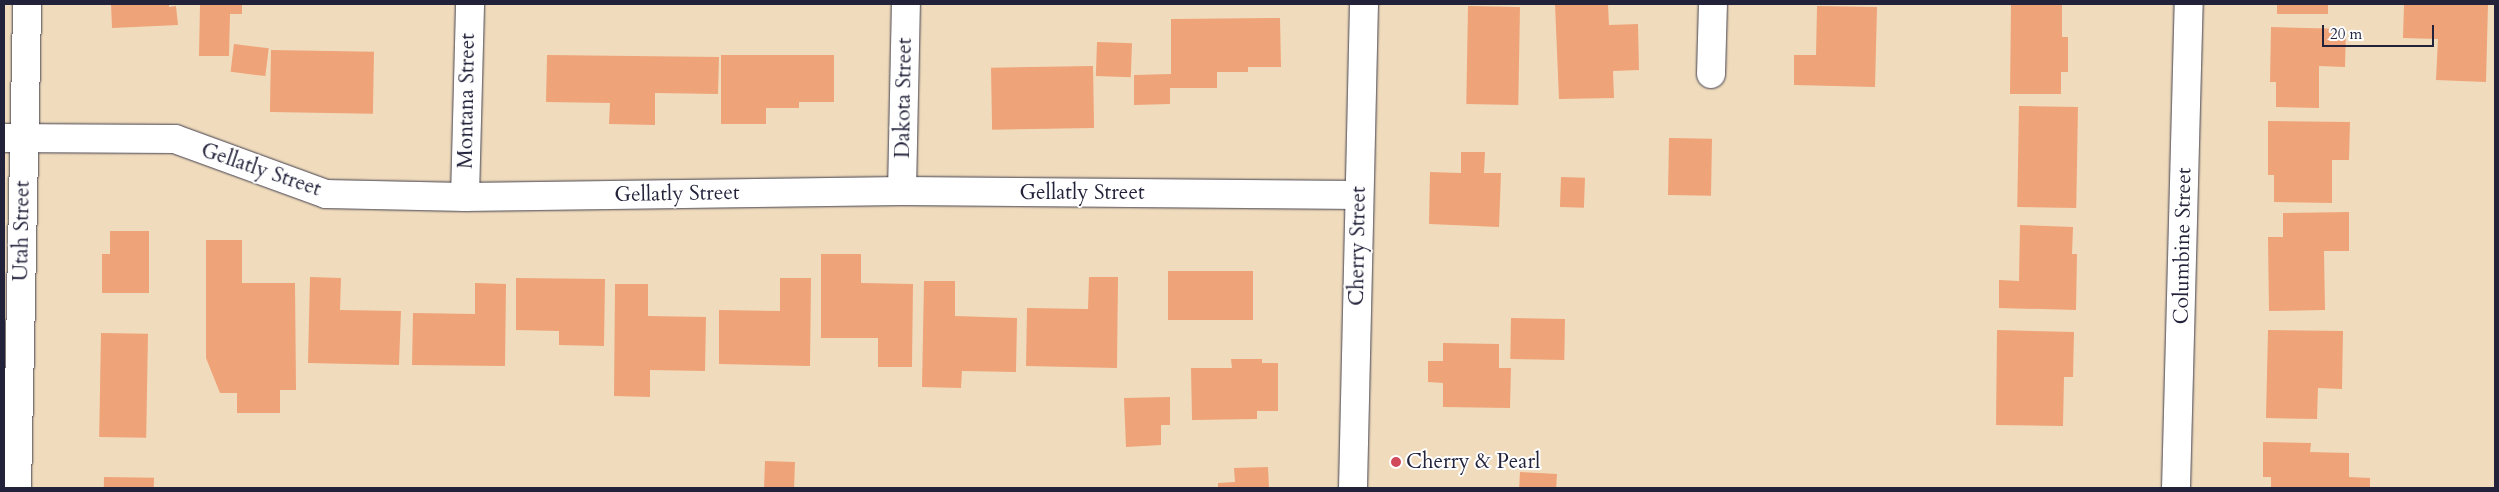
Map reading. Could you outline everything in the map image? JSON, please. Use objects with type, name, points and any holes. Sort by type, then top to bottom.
[{"type":"street","name":"Utah Street","points":[[17,488],[14,138],[27,4]]},
{"type":"street","name":"Montana Street","points":[[465,197],[470,4]]},
{"type":"street","name":"Dakota Street","points":[[902,192],[906,4]]},
{"type":"street","name":"Cherry Street","points":[[1353,488],[1364,4]]},
{"type":"street","points":[[1711,74],[1713,4]]},
{"type":"street","name":"Columbine Street","points":[[2176,488],[2189,4]]},
{"type":"street","name":"Gellatly Street","points":[[14,138],[175,140],[326,194],[465,197],[902,192],[1359,195]]},
{"type":"building","points":[[111,4],[169,4],[169,7],[176,6],[178,25],[112,28]]},
{"type":"building","points":[[200,4],[242,4],[242,14],[230,14],[229,56],[199,56]]},
{"type":"building","points":[[1555,4],[1608,4],[1609,25],[1638,24],[1639,70],[1613,71],[1614,98],[1559,99]]},
{"type":"building","points":[[2011,4],[2062,5],[2062,37],[2068,37],[2068,72],[2061,72],[2061,94],[2010,94]]},
{"type":"building","points":[[2277,4],[2328,4],[2328,14],[2277,14]]},
{"type":"building","points":[[2404,4],[2488,4],[2486,82],[2436,80],[2438,39],[2403,38]]},
{"type":"building","points":[[1468,6],[1520,7],[1518,105],[1466,104]]},
{"type":"building","points":[[1817,6],[1877,7],[1875,87],[1794,85],[1794,55],[1816,55]]},
{"type":"building","points":[[1280,18],[1281,67],[1248,67],[1248,72],[1217,72],[1217,88],[1170,88],[1170,104],[1134,105],[1134,75],[1171,74],[1171,19]]},
{"type":"building","points":[[2271,27],[2346,29],[2345,67],[2319,66],[2319,108],[2276,107],[2276,82],[2270,82]]},
{"type":"building","points":[[1097,42],[1132,43],[1131,77],[1096,76]]},
{"type":"building","points":[[234,44],[269,48],[265,76],[231,72]]},
{"type":"building","points":[[271,50],[374,52],[373,114],[270,112]]},
{"type":"building","points":[[547,55],[719,57],[718,94],[655,93],[655,125],[609,124],[610,103],[546,102]]},
{"type":"building","points":[[721,55],[834,55],[834,102],[799,102],[799,108],[766,108],[766,124],[721,124]]},
{"type":"building","points":[[1093,66],[1094,128],[992,130],[991,68]]},
{"type":"building","points":[[2019,106],[2078,107],[2076,208],[2017,207]]},
{"type":"building","points":[[2268,121],[2350,122],[2349,160],[2332,160],[2332,203],[2274,202],[2274,175],[2268,175]]},
{"type":"building","points":[[1669,138],[1712,139],[1711,196],[1668,195]]},
{"type":"building","points":[[1461,152],[1485,152],[1484,173],[1501,173],[1499,227],[1429,224],[1430,172],[1461,173]]},
{"type":"building","points":[[1561,177],[1585,178],[1584,208],[1560,207]]},
{"type":"building","points":[[2349,212],[2349,251],[2324,251],[2325,310],[2269,311],[2268,237],[2283,237],[2283,213]]},
{"type":"building","points":[[2020,225],[2073,227],[2072,254],[2077,254],[2076,310],[1999,308],[1999,280],[2019,281]]},
{"type":"building","points":[[110,231],[149,231],[149,293],[102,293],[102,254],[110,254]]},
{"type":"building","points":[[206,240],[242,240],[242,283],[295,283],[296,390],[280,390],[280,413],[237,413],[237,393],[220,393],[206,358]]},
{"type":"building","points":[[821,254],[861,254],[861,283],[913,284],[912,367],[878,367],[878,338],[821,338]]},
{"type":"building","points":[[1168,271],[1253,271],[1253,320],[1168,320]]},
{"type":"building","points":[[310,277],[341,278],[340,310],[401,311],[399,365],[308,363]]},
{"type":"building","points":[[1089,277],[1118,277],[1117,368],[1026,366],[1027,308],[1088,309]]},
{"type":"building","points":[[516,278],[605,279],[604,346],[559,345],[559,331],[516,330]]},
{"type":"building","points":[[780,278],[811,278],[810,366],[719,364],[719,310],[780,311]]},
{"type":"building","points":[[924,281],[955,281],[955,316],[1017,318],[1016,372],[962,371],[961,388],[922,387]]},
{"type":"building","points":[[475,283],[506,284],[505,366],[412,365],[413,313],[475,314]]},
{"type":"building","points":[[615,284],[648,284],[648,316],[706,317],[705,371],[650,370],[650,397],[614,396]]},
{"type":"building","points":[[1511,318],[1565,319],[1564,360],[1510,359]]},
{"type":"building","points":[[1997,330],[2074,332],[2073,377],[2064,377],[2063,426],[1996,425]]},
{"type":"building","points":[[2268,330],[2343,331],[2342,389],[2318,388],[2317,419],[2266,418]]},
{"type":"building","points":[[101,333],[148,334],[146,438],[99,437]]},
{"type":"building","points":[[1443,343],[1499,344],[1499,368],[1511,368],[1510,408],[1443,407],[1443,383],[1428,382],[1428,361],[1443,361]]},
{"type":"building","points":[[1231,359],[1262,359],[1262,363],[1278,363],[1278,411],[1257,411],[1257,419],[1192,420],[1191,368],[1232,368]]},
{"type":"building","points":[[1170,397],[1170,425],[1161,425],[1161,445],[1126,447],[1124,398]]},
{"type":"building","points":[[2263,442],[2311,443],[2310,452],[2349,453],[2349,477],[2370,478],[2370,488],[2271,488],[2271,477],[2263,477]]},
{"type":"building","points":[[765,461],[795,462],[794,488],[764,488]]},
{"type":"building","points":[[1268,467],[1269,488],[1218,488],[1218,483],[1235,482],[1234,468]]},
{"type":"building","points":[[1520,472],[1557,474],[1556,488],[1519,488]]},
{"type":"building","points":[[104,477],[154,478],[154,488],[104,488]]},
{"type":"place","name":"Cherry & Pearl","points":[[1396,462]]}]
